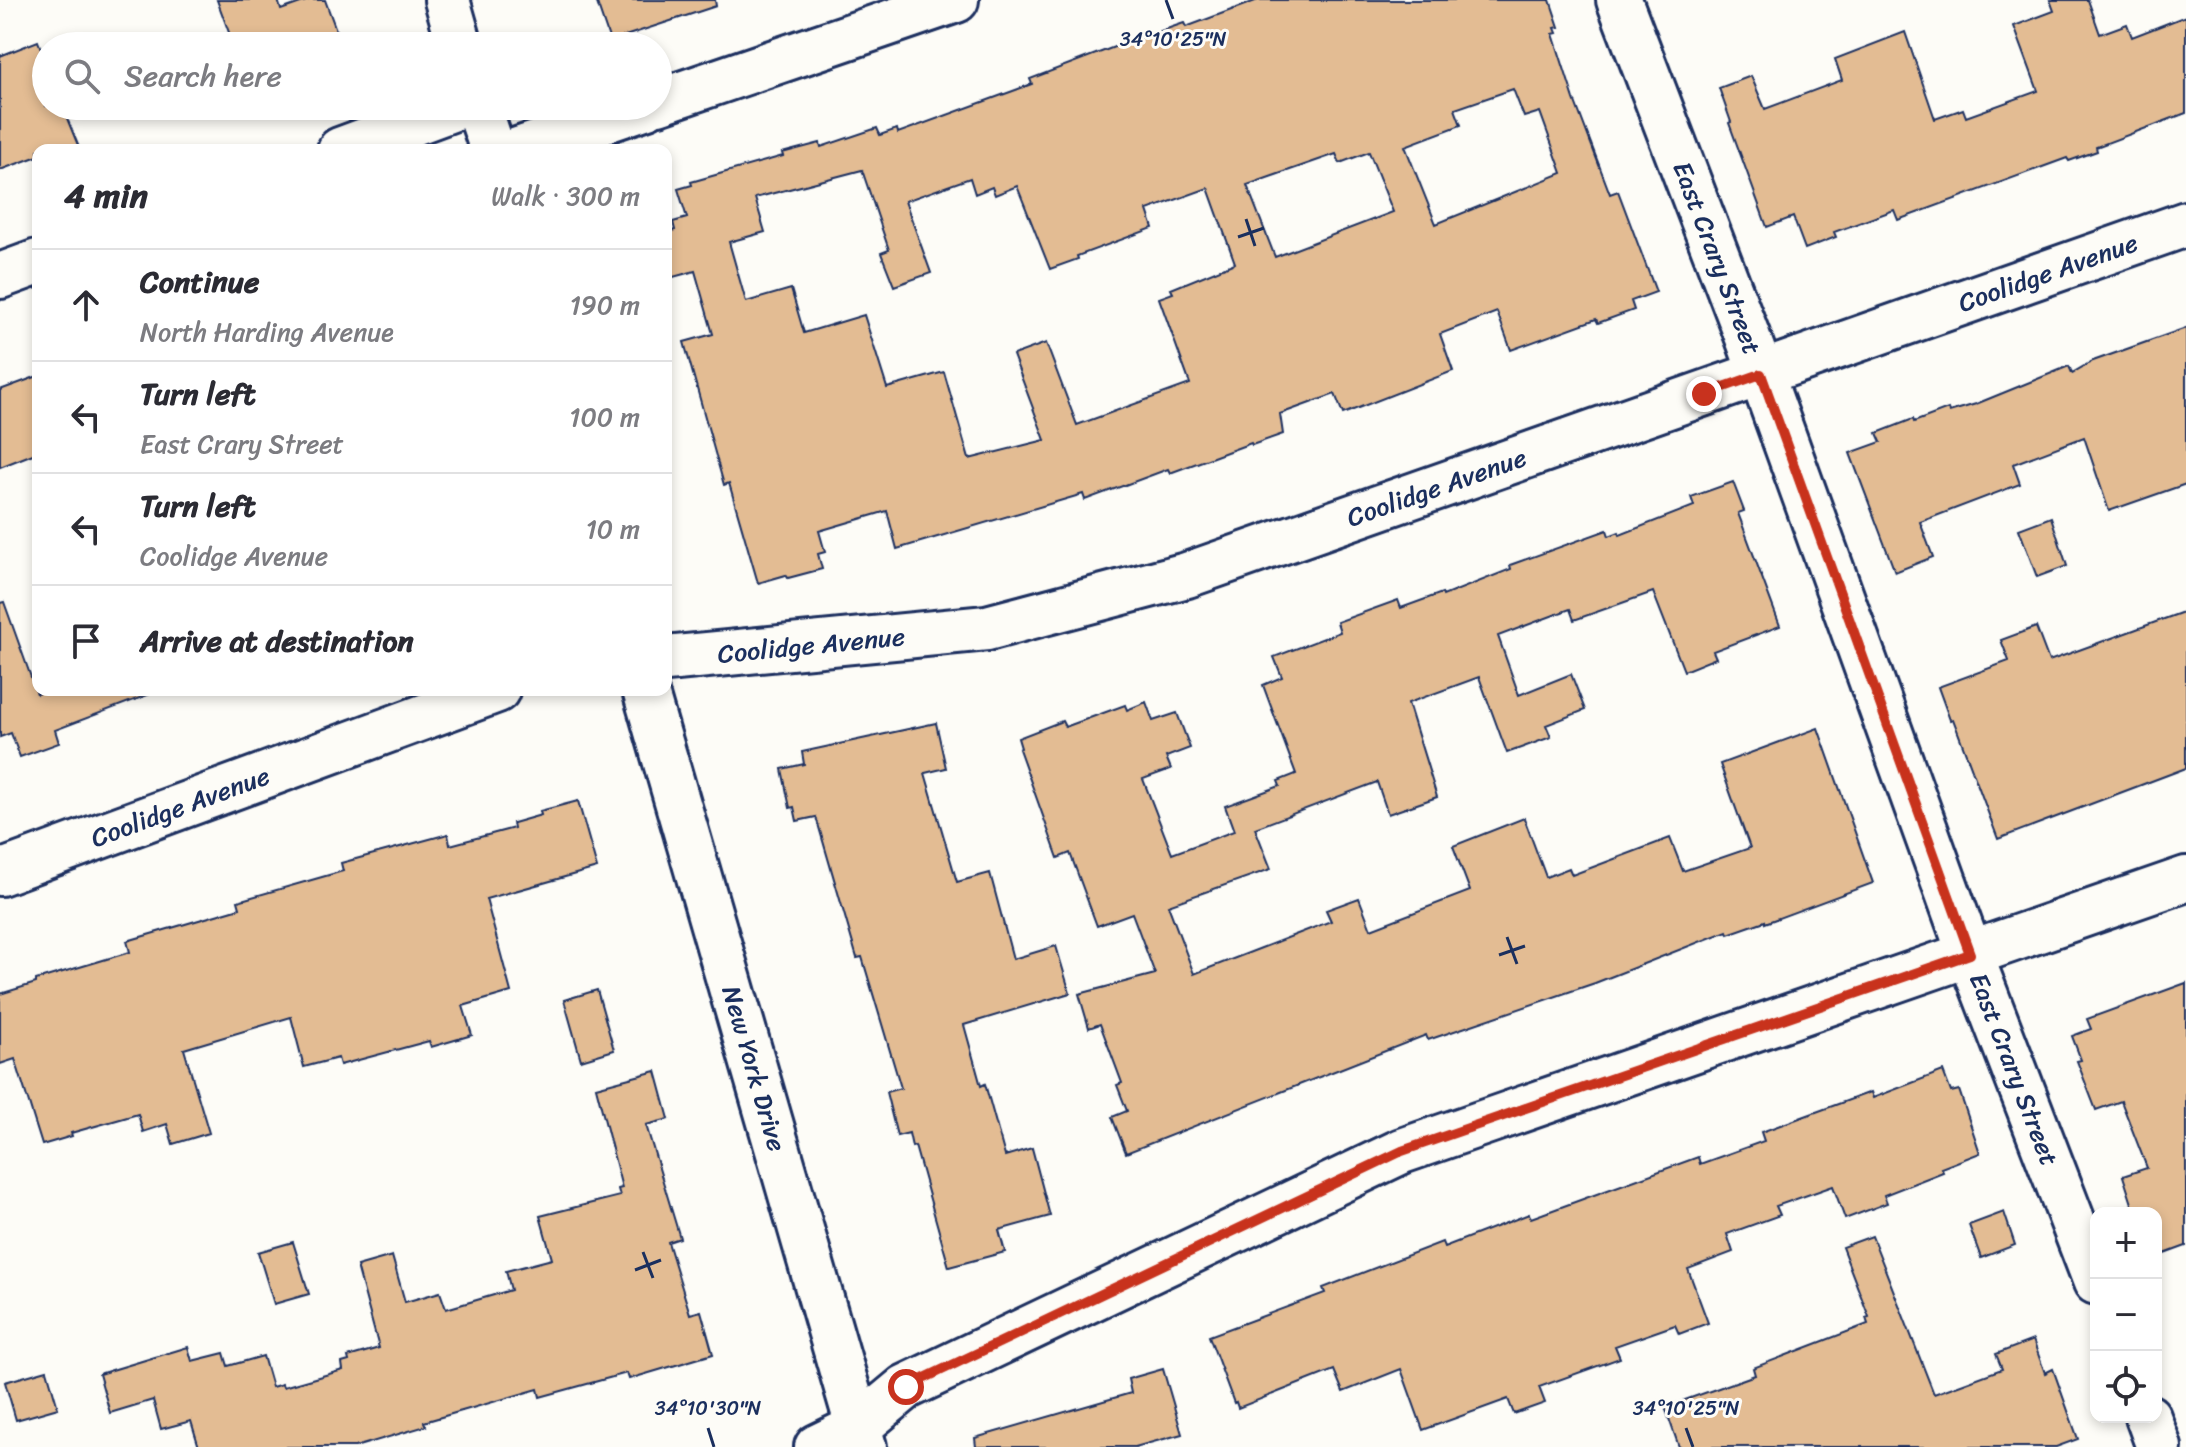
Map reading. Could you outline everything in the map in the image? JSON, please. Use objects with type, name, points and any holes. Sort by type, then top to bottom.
[{"type":"street","points":[[447,0],[456,32]]},
{"type":"street","points":[[672,97],[956,0]]},
{"type":"street","name":"East Crary Street","points":[[1619,0],[1761,374],[1970,954],[2095,1279]]},
{"type":"street","points":[[356,144],[421,120]]},
{"type":"street","points":[[483,120],[491,144]]},
{"type":"street","points":[[536,144],[606,120]]},
{"type":"street","name":"Coolidge Avenue","points":[[672,658],[987,628],[1187,575],[2186,224]]},
{"type":"street","points":[[0,276],[32,264]]},
{"type":"street","name":"Coolidge Avenue","points":[[0,873],[481,696]]},
{"type":"street","name":"New York Drive","points":[[647,696],[861,1437]]},
{"type":"street","points":[[817,1447],[861,1437],[906,1387],[1402,1151],[2186,879]]},
{"type":"street","points":[[2150,1423],[2159,1447]]},
{"type":"building","points":[[217,0],[278,0],[281,10],[309,0],[325,0],[337,32],[229,32]]},
{"type":"building","points":[[596,0],[715,0],[716,6],[637,32],[607,32]]},
{"type":"building","points":[[1258,0],[1550,0],[1559,27],[1553,34],[1574,99],[1610,194],[1618,191],[1656,292],[1631,301],[1634,310],[1598,323],[1596,319],[1511,350],[1497,312],[1440,334],[1453,371],[1343,414],[1335,394],[1280,414],[1283,434],[1170,473],[1168,469],[1085,500],[1083,494],[897,549],[887,511],[819,531],[825,552],[818,554],[822,569],[758,583],[729,483],[724,485],[684,342],[713,334],[695,271],[672,277],[673,222],[687,218],[678,189],[692,185],[691,182],[783,156],[782,153],[820,143],[821,147],[877,128],[880,135],[897,129],[898,133],[1032,84],[1030,79],[1184,23],[1186,27]],"holes":[[[1513,89],[1524,117],[1540,112],[1562,173],[1436,224],[1405,146],[1461,125],[1455,109]],[[1369,152],[1393,212],[1275,257],[1247,185],[1336,154],[1340,163]],[[862,170],[889,250],[881,253],[894,286],[931,273],[905,201],[970,178],[975,194],[992,187],[995,195],[1017,186],[1050,269],[1153,228],[1147,210],[1208,188],[1235,263],[1171,289],[1173,293],[1159,298],[1190,384],[1077,425],[1046,343],[1013,355],[1045,440],[969,459],[944,372],[887,388],[864,315],[804,333],[791,289],[746,302],[729,242],[765,232],[755,198]]]},
{"type":"building","points":[[2050,0],[2088,0],[2100,34],[2127,24],[2132,37],[2186,16],[2186,113],[2096,147],[2097,151],[2069,161],[2067,158],[1898,220],[1894,210],[1834,232],[1836,237],[1805,249],[1793,217],[1767,227],[1719,88],[1751,76],[1765,109],[1842,80],[1835,59],[1905,32],[1935,119],[1963,109],[1966,117],[2038,91],[2014,26],[2054,11]]},
{"type":"building","points":[[32,43],[32,120],[68,120],[78,144],[32,144],[32,158],[0,170],[0,56]]},
{"type":"building","points":[[2186,328],[2186,484],[2109,511],[2084,437],[2013,464],[2020,484],[1920,522],[1933,557],[1895,572],[1850,453],[1881,442],[1877,433],[1913,419],[1914,422],[1948,409],[1949,412],[1976,404],[2069,366],[2072,373],[2093,361]]},
{"type":"building","points":[[32,378],[32,454],[0,467],[0,390]]},
{"type":"building","points":[[1733,482],[1744,511],[1738,513],[1780,626],[1713,651],[1716,658],[1684,671],[1653,592],[1574,620],[1570,609],[1498,636],[1519,695],[1571,674],[1585,710],[1546,725],[1551,737],[1507,753],[1479,677],[1408,703],[1437,797],[1388,814],[1377,782],[1255,828],[1271,869],[1168,905],[1194,974],[1331,921],[1326,910],[1359,898],[1371,929],[1470,891],[1453,846],[1524,818],[1546,877],[1569,868],[1572,875],[1670,838],[1683,871],[1750,848],[1720,764],[1818,728],[1873,883],[1765,923],[1728,934],[1727,931],[1595,983],[1428,1040],[1426,1035],[1126,1153],[1112,1117],[1127,1111],[1117,1085],[1122,1083],[1100,1024],[1089,1028],[1079,994],[1155,974],[1132,913],[1097,926],[1070,853],[1058,858],[1019,749],[1018,738],[1062,721],[1065,727],[1125,705],[1127,710],[1146,702],[1153,721],[1177,713],[1190,748],[1166,757],[1171,769],[1143,779],[1172,854],[1234,831],[1225,806],[1280,786],[1278,781],[1296,774],[1263,685],[1282,677],[1274,657],[1340,632],[1337,622],[1398,600],[1401,608],[1442,593],[1443,596],[1511,569],[1510,565],[1607,530],[1609,536],[1619,532],[1620,535],[1694,506],[1691,497]]},
{"type":"building","points":[[2051,517],[2067,566],[2037,577],[2019,529]]},
{"type":"building","points":[[4,602],[32,680],[32,696],[145,696],[55,730],[59,743],[20,757],[11,733],[0,737],[0,603]]},
{"type":"building","points":[[2186,611],[2186,768],[1998,839],[1938,687],[2009,661],[2001,640],[2036,627],[2049,661]]},
{"type":"building","points":[[936,723],[946,768],[925,773],[957,882],[990,873],[1013,959],[1056,946],[1070,993],[964,1025],[981,1086],[985,1084],[1005,1156],[1032,1148],[1050,1216],[999,1230],[1005,1252],[949,1267],[915,1146],[912,1147],[909,1133],[897,1136],[886,1092],[901,1088],[862,957],[857,958],[816,817],[797,821],[794,807],[790,808],[782,769],[804,764],[802,752]]},
{"type":"building","points":[[578,801],[597,868],[486,899],[511,992],[463,1006],[472,1035],[431,1047],[429,1041],[340,1065],[338,1058],[304,1067],[291,1017],[184,1049],[209,1133],[173,1144],[167,1124],[143,1132],[138,1114],[71,1133],[72,1136],[42,1145],[15,1059],[0,1064],[0,994],[130,952],[127,941],[240,908],[238,901],[343,871],[341,863],[448,834],[450,845],[514,828],[513,823],[541,815],[540,811]]},
{"type":"building","points":[[2186,983],[2186,1246],[2162,1255],[2162,1207],[2133,1207],[2123,1176],[2147,1168],[2121,1101],[2096,1110],[2077,1061],[2081,1060],[2072,1036],[2091,1029],[2087,1019]]},
{"type":"building","points":[[597,990],[614,1050],[581,1060],[564,1000]]},
{"type":"building","points":[[656,1071],[669,1119],[646,1125],[680,1238],[668,1242],[690,1314],[701,1311],[713,1354],[629,1379],[627,1373],[540,1397],[538,1389],[424,1422],[426,1426],[355,1447],[199,1447],[191,1421],[161,1429],[153,1400],[110,1413],[99,1374],[188,1347],[192,1361],[224,1353],[228,1366],[263,1356],[272,1387],[282,1384],[283,1387],[343,1370],[342,1363],[349,1361],[348,1357],[379,1348],[357,1266],[392,1256],[405,1302],[440,1292],[446,1309],[511,1290],[506,1271],[552,1259],[540,1216],[620,1196],[618,1189],[622,1188],[596,1087]]},
{"type":"building","points":[[1943,1071],[1951,1092],[1959,1090],[1980,1153],[1941,1168],[1943,1172],[1884,1195],[1887,1203],[1845,1219],[1833,1186],[1776,1206],[1780,1215],[1727,1234],[1733,1252],[1688,1269],[1708,1323],[1679,1334],[1675,1325],[1615,1346],[1620,1358],[1539,1387],[1545,1403],[1514,1414],[1508,1399],[1423,1430],[1401,1369],[1343,1392],[1334,1370],[1238,1408],[1234,1403],[1209,1336],[1325,1293],[1323,1288],[1442,1242],[1444,1247],[1529,1214],[1531,1218],[1698,1157],[1700,1164],[1764,1141],[1761,1132],[1871,1092],[1873,1098]]},
{"type":"building","points":[[2004,1212],[2015,1245],[1981,1258],[1969,1225]]},
{"type":"building","points":[[1872,1236],[1934,1394],[2002,1369],[1996,1354],[2033,1340],[2045,1373],[2053,1369],[2078,1439],[2056,1447],[1679,1447],[1665,1407],[1755,1375],[1753,1368],[1868,1324],[1866,1318],[1869,1317],[1842,1247]]},
{"type":"building","points":[[293,1242],[309,1294],[274,1304],[258,1252]]},
{"type":"building","points":[[1163,1369],[1182,1434],[1135,1447],[976,1447],[975,1438],[1131,1393],[1128,1379]]},
{"type":"building","points":[[47,1370],[58,1408],[16,1420],[5,1382]]},
{"type":"route","points":[[906,1387],[1402,1151],[1970,954],[1761,374],[1704,394]]}]
